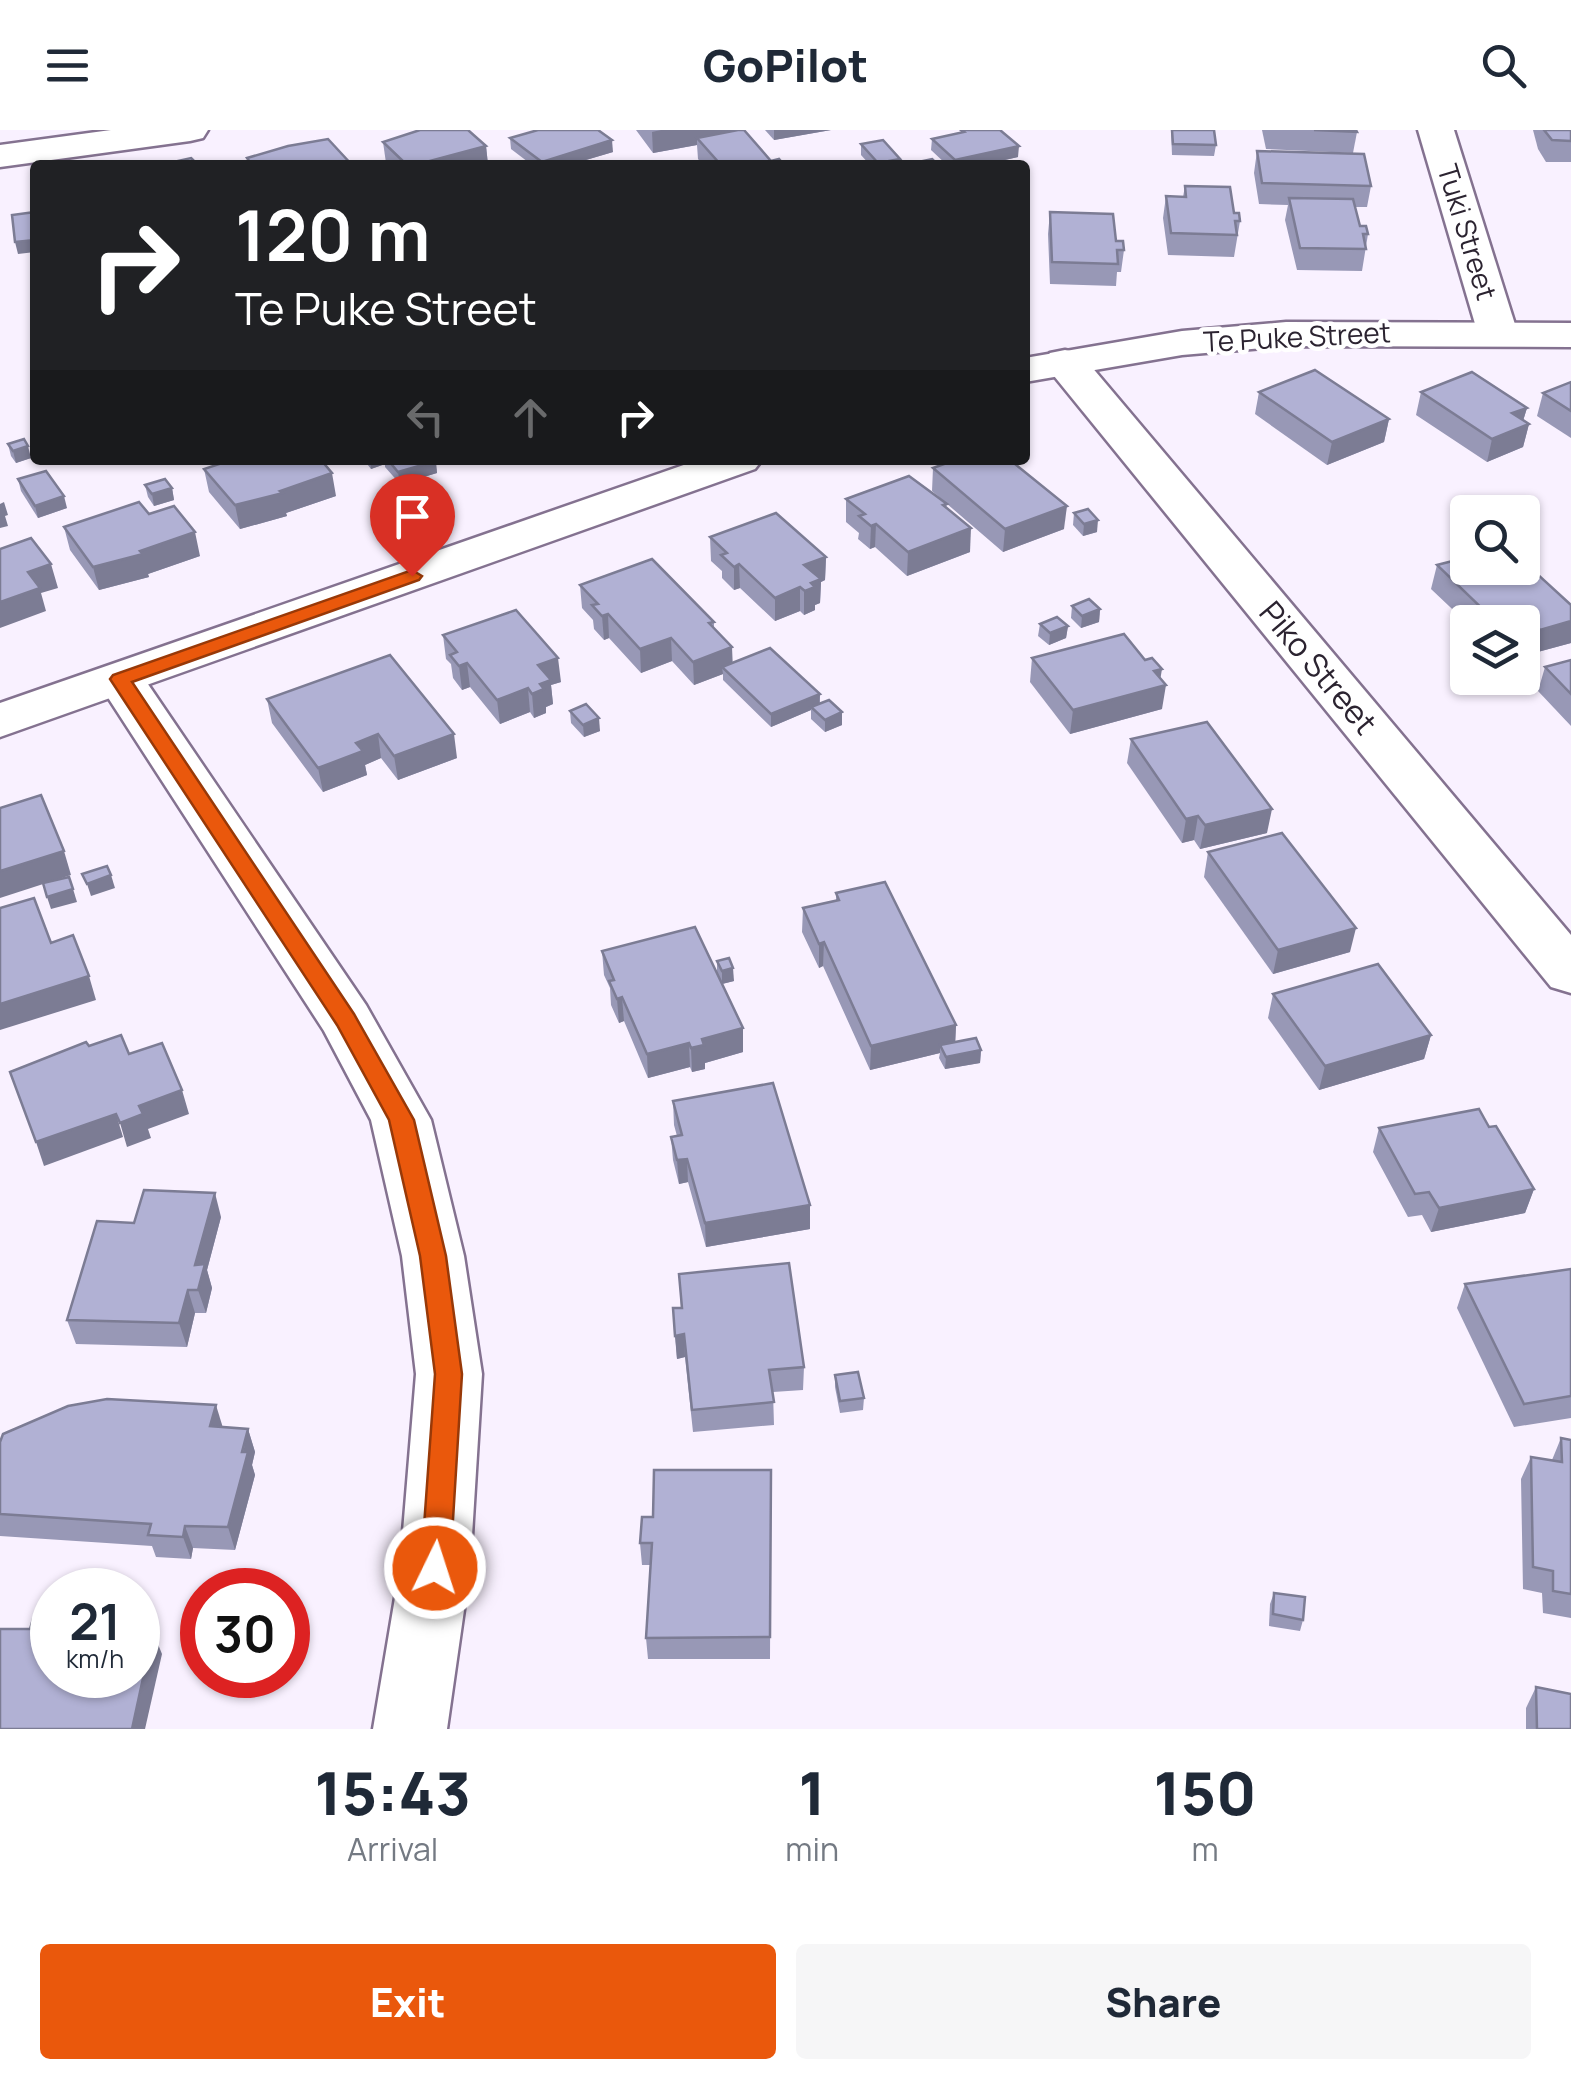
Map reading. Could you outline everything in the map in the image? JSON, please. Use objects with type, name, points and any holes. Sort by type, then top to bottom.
[{"type":"street","points":[[0,156],[190,130]]},
{"type":"street","name":"Tuki Street","points":[[1436,130],[1498,334]]},
{"type":"street","name":"Te Puke Street","points":[[1045,366],[1182,343],[1252,336],[1354,332],[1571,336]]},
{"type":"street","name":"Piko Street","points":[[1045,366],[1571,974]]},
{"type":"street","points":[[0,721],[726,465]]},
{"type":"street","points":[[120,679],[346,1020],[401,1120],[433,1256],[449,1374],[435,1568],[410,1729]]},
{"type":"building","points":[[420,130],[468,130],[486,146],[434,160],[402,160],[383,142]]},
{"type":"building","points":[[538,130],[598,130],[612,140],[539,160],[510,138]]},
{"type":"building","points":[[744,130],[770,160],[717,160],[697,138]]},
{"type":"building","points":[[961,130],[1000,130],[1019,146],[955,160],[932,139],[964,132]]},
{"type":"building","points":[[1172,130],[1214,130],[1216,145],[1173,144]]},
{"type":"building","points":[[1544,130],[1571,130],[1571,141],[1552,140]]},
{"type":"building","points":[[328,139],[347,160],[247,158]]},
{"type":"building","points":[[883,140],[900,159],[875,160],[861,144]]},
{"type":"building","points":[[1257,151],[1364,154],[1371,186],[1262,183]]},
{"type":"building","points":[[1185,186],[1230,187],[1234,213],[1239,213],[1240,221],[1235,221],[1237,235],[1171,233],[1166,196],[1186,197]]},
{"type":"building","points":[[1289,198],[1353,199],[1360,226],[1366,226],[1366,249],[1300,248]]},
{"type":"building","points":[[1050,212],[1113,214],[1116,241],[1123,241],[1124,250],[1117,250],[1118,264],[1052,262]]},
{"type":"building","points":[[30,213],[30,240],[15,242],[12,215]]},
{"type":"building","points":[[1315,370],[1389,419],[1332,442],[1259,392]]},
{"type":"building","points":[[1472,372],[1527,408],[1512,413],[1529,424],[1492,439],[1421,392]]},
{"type":"building","points":[[1571,382],[1571,411],[1543,393]]},
{"type":"building","points":[[24,439],[28,446],[13,451],[8,444]]},
{"type":"building","points":[[216,465],[325,465],[332,473],[280,491],[283,493],[235,505],[204,469]]},
{"type":"building","points":[[392,465],[422,465],[398,472]]},
{"type":"building","points":[[1016,465],[1067,506],[1005,529],[933,468]]},
{"type":"building","points":[[46,471],[64,496],[35,506],[18,479]]},
{"type":"building","points":[[909,476],[971,528],[908,552],[876,524],[871,526],[859,516],[865,514],[846,499]]},
{"type":"building","points":[[165,479],[172,488],[152,494],[145,485]]},
{"type":"building","points":[[139,502],[149,514],[174,506],[195,532],[140,551],[143,554],[93,567],[64,527]]},
{"type":"building","points":[[1088,509],[1098,520],[1084,524],[1074,513]]},
{"type":"building","points":[[776,513],[826,557],[804,565],[821,579],[811,583],[815,587],[805,591],[800,587],[775,598],[739,564],[734,567],[721,555],[727,553],[710,537]]},
{"type":"building","points":[[31,538],[51,564],[28,572],[40,588],[0,602],[0,549]]},
{"type":"building","points":[[652,559],[714,622],[709,623],[732,647],[693,662],[671,638],[640,649],[608,614],[602,616],[592,605],[598,604],[580,585]]},
{"type":"building","points":[[1450,562],[1450,578],[1437,565]]},
{"type":"building","points":[[1540,577],[1571,605],[1571,621],[1540,630],[1540,605],[1478,605],[1458,585],[1540,585]]},
{"type":"building","points":[[1089,599],[1100,609],[1082,616],[1072,606]]},
{"type":"building","points":[[516,610],[558,658],[538,665],[551,680],[540,684],[544,689],[532,694],[528,688],[497,700],[467,663],[459,666],[450,655],[457,652],[443,635]]},
{"type":"building","points":[[1057,617],[1068,626],[1050,633],[1040,624]]},
{"type":"building","points":[[1124,634],[1145,660],[1152,658],[1162,669],[1154,671],[1166,685],[1073,710],[1032,658]]},
{"type":"building","points":[[770,648],[820,694],[771,714],[722,667]]},
{"type":"building","points":[[390,655],[454,734],[394,756],[378,734],[356,743],[363,751],[318,768],[267,699]]},
{"type":"building","points":[[1571,660],[1571,694],[1545,667]]},
{"type":"building","points":[[829,700],[842,712],[825,720],[811,707]]},
{"type":"building","points":[[586,704],[599,718],[583,725],[570,711]]},
{"type":"building","points":[[1207,722],[1272,809],[1205,825],[1198,816],[1186,819],[1131,739]]},
{"type":"building","points":[[41,795],[64,851],[0,871],[0,808]]},
{"type":"building","points":[[1282,833],[1356,928],[1278,950],[1208,852]]},
{"type":"building","points":[[107,866],[111,875],[87,884],[82,874]]},
{"type":"building","points":[[69,877],[73,889],[47,897],[43,883]]},
{"type":"building","points":[[885,882],[956,1025],[871,1046],[824,942],[819,944],[803,908],[839,900],[836,893]]},
{"type":"building","points":[[34,898],[51,943],[73,935],[89,976],[0,1004],[0,908]]},
{"type":"building","points":[[695,927],[743,1028],[702,1039],[704,1045],[691,1048],[689,1043],[647,1054],[622,997],[617,999],[609,981],[614,980],[602,951]]},
{"type":"building","points":[[729,958],[733,968],[722,971],[717,961]]},
{"type":"building","points":[[1378,964],[1431,1035],[1325,1066],[1273,994]]},
{"type":"building","points":[[121,1035],[129,1054],[162,1043],[182,1090],[139,1106],[143,1114],[120,1123],[116,1114],[36,1142],[10,1072],[86,1042],[89,1046]]},
{"type":"building","points":[[976,1038],[981,1050],[946,1057],[940,1045]]},
{"type":"building","points":[[773,1083],[810,1205],[705,1223],[687,1159],[677,1160],[671,1137],[682,1135],[673,1101]]},
{"type":"building","points":[[1479,1109],[1489,1127],[1496,1126],[1534,1189],[1439,1208],[1429,1192],[1415,1194],[1379,1128]]},
{"type":"building","points":[[144,1190],[215,1193],[195,1265],[205,1264],[198,1290],[188,1290],[179,1323],[67,1320],[97,1221],[134,1223]]},
{"type":"building","points":[[789,1263],[804,1367],[769,1370],[774,1402],[692,1410],[684,1334],[675,1336],[673,1308],[682,1308],[679,1274]]},
{"type":"building","points":[[1571,1269],[1571,1396],[1524,1404],[1465,1284]]},
{"type":"building","points":[[858,1372],[864,1398],[840,1401],[835,1375]]},
{"type":"building","points":[[107,1399],[216,1405],[210,1426],[248,1429],[242,1452],[248,1452],[228,1527],[185,1526],[183,1537],[148,1535],[151,1524],[0,1514],[3,1434],[68,1406]]},
{"type":"building","points":[[1561,1438],[1571,1440],[1571,1594],[1553,1591],[1553,1571],[1533,1567],[1531,1457],[1562,1462]]},
{"type":"building","points":[[654,1470],[771,1470],[770,1637],[646,1638],[652,1543],[640,1543],[642,1517],[653,1517]]},
{"type":"building","points":[[1274,1593],[1305,1597],[1303,1620],[1273,1614]]},
{"type":"building","points":[[0,1629],[30,1629],[30,1698],[139,1698],[132,1729],[0,1729]]},
{"type":"building","points":[[1536,1687],[1571,1694],[1571,1729],[1537,1729]]},
{"type":"route","points":[[412,576],[120,679],[346,1020],[401,1120],[433,1256],[449,1374],[435,1568]]}]
